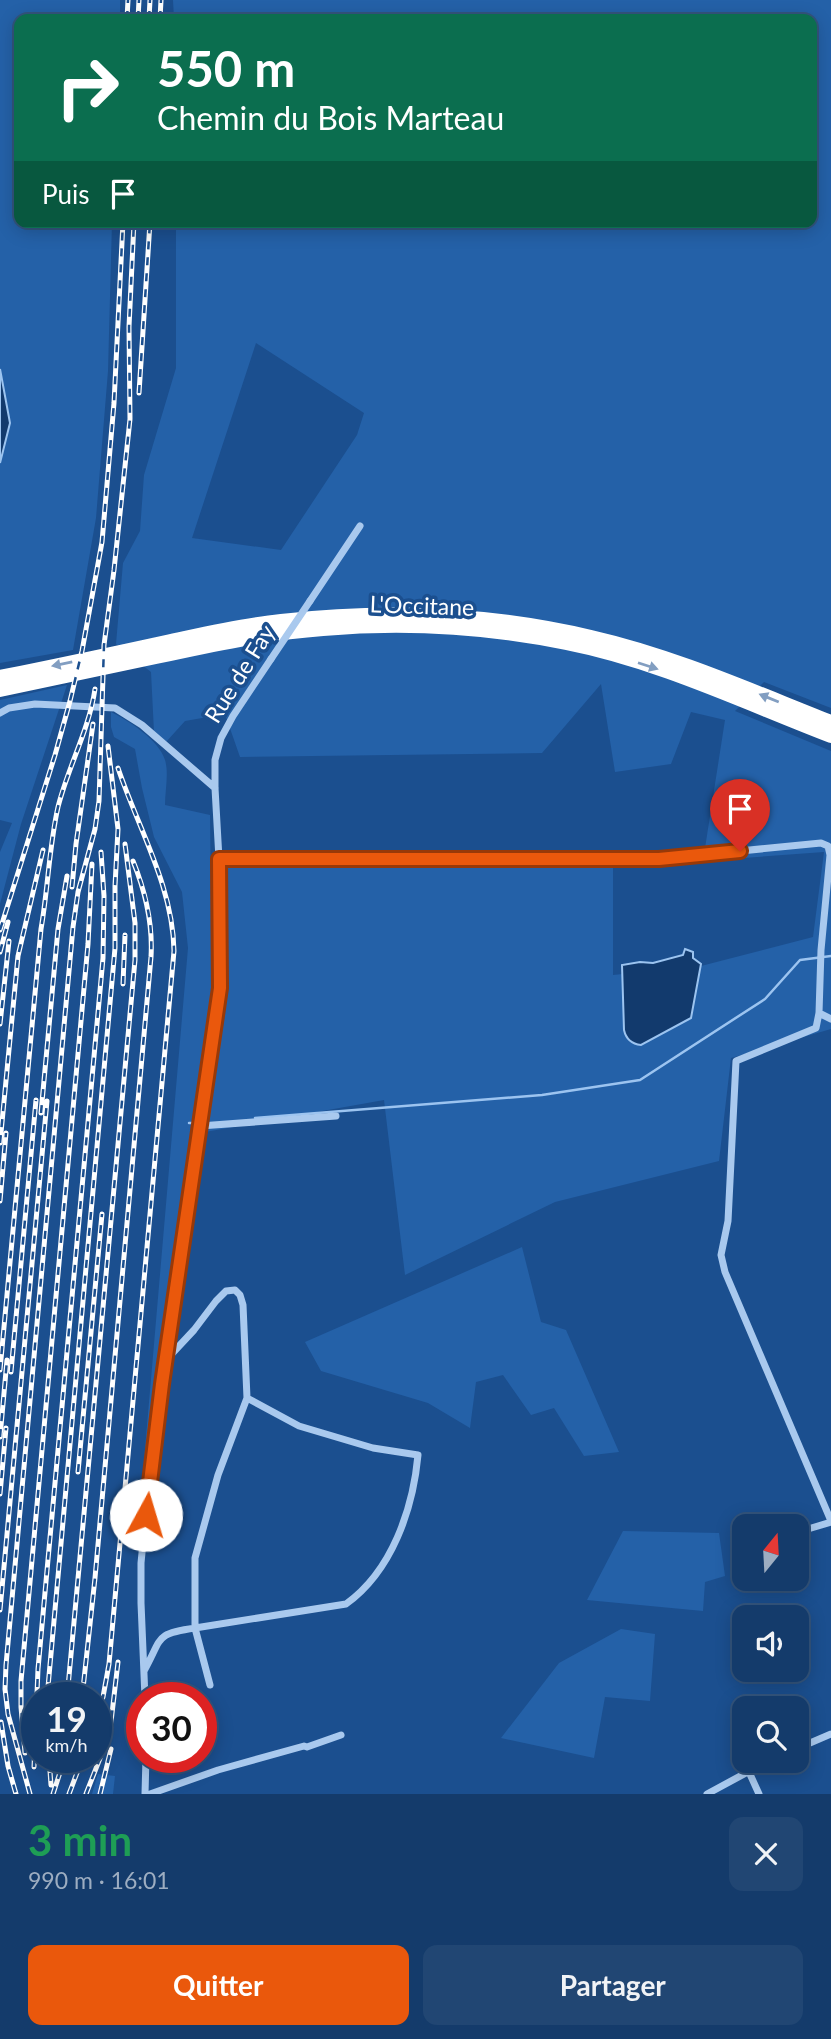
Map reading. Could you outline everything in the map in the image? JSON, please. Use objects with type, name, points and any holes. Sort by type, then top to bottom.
[{"type":"highway","name":"L'Occitane","points":[[0,677],[216,631],[277,621],[406,613],[474,617],[593,637],[696,669],[831,722]]},
{"type":"highway","name":"L'Occitane","points":[[0,690],[218,643],[271,635],[324,628],[437,626],[568,643],[620,657],[831,736]]},
{"type":"street","name":"Rue de Fay","points":[[144,1682],[141,1563],[150,1469],[220,988],[215,760],[221,738],[233,716],[360,526]]},
{"type":"street","points":[[0,713],[19,706],[45,704],[115,708],[142,724],[215,788]]},
{"type":"street","points":[[219,859],[659,859],[824,844],[828,846],[831,855],[816,1028],[736,1061],[728,1221],[721,1255],[741,1311],[831,1521],[809,1529]]},
{"type":"street","points":[[819,1013],[831,1019]]},
{"type":"street","points":[[200,1126],[336,1116]]},
{"type":"street","points":[[166,1360],[226,1291],[235,1290],[240,1294],[243,1305],[247,1398],[218,1475],[195,1558],[195,1628],[209,1682]]},
{"type":"street","points":[[144,1671],[163,1636],[173,1631],[346,1604],[362,1592],[385,1561],[397,1539],[416,1480],[418,1455],[373,1448],[299,1426],[247,1398]]},
{"type":"street","points":[[809,1743],[831,1734]]},
{"type":"street","points":[[150,1794],[218,1770],[304,1745],[307,1747],[341,1735]]},
{"type":"street","points":[[145,1794],[146,1773]]},
{"type":"street","points":[[707,1794],[746,1773]]},
{"type":"street","points":[[749,1773],[760,1794]]},
{"type":"shaded area","points":[[0,0],[120,0],[120,14],[14,14],[14,228],[112,228],[108,371],[96,518],[73,650],[0,663],[0,463],[10,423],[0,369]]},
{"type":"shaded area","points":[[173,0],[831,0],[831,708],[764,682],[735,711],[831,751],[831,1029],[731,1058],[719,1161],[555,1202],[405,1275],[384,1100],[205,1132],[227,987],[224,865],[613,864],[613,975],[701,966],[813,937],[824,852],[703,861],[725,720],[691,712],[671,764],[615,772],[601,684],[542,753],[240,757],[225,714],[185,721],[166,742],[154,732],[151,672],[116,644],[123,563],[140,531],[144,475],[176,368],[176,228],[817,228],[817,14],[174,14]],"holes":[[[256,343],[364,413],[357,435],[281,550],[192,538]]]},
{"type":"shaded area","points":[[0,369],[10,423],[0,463]]},
{"type":"shaded area","points":[[67,685],[21,824],[0,904],[0,852],[12,823],[0,820],[0,700]]},
{"type":"shaded area","points":[[111,712],[142,732],[162,753],[167,771],[165,805],[210,815],[212,986],[139,1519],[188,948],[182,892],[154,837],[135,749],[114,737]]},
{"type":"shaded area","points":[[685,949],[693,952],[693,958],[701,964],[691,1018],[641,1045],[632,1042],[624,1030],[622,965],[653,963],[683,955]]},
{"type":"shaded area","points":[[522,1247],[541,1322],[566,1330],[619,1452],[584,1456],[554,1408],[531,1415],[503,1375],[476,1382],[470,1428],[428,1403],[321,1371],[305,1342]]},
{"type":"shaded area","points":[[623,1531],[719,1533],[725,1576],[705,1582],[703,1611],[587,1600]]},
{"type":"shaded area","points":[[621,1629],[655,1634],[650,1701],[605,1697],[594,1758],[501,1738],[559,1663]]},
{"type":"shaded area","points":[[98,1774],[115,1776],[113,1794],[92,1794]]},
{"type":"waterway","points":[[255,1118],[542,1095],[640,1080],[765,999],[800,960],[831,956]]},
{"type":"waterway","points":[[189,1123],[197,1123]]},
{"type":"railway","points":[[127,14],[128,0]]},
{"type":"railway","points":[[138,14],[139,0]]},
{"type":"railway","points":[[149,14],[150,0]]},
{"type":"railway","points":[[160,14],[161,0]]},
{"type":"railway","points":[[0,930],[70,701],[102,542],[114,403],[123,228]]},
{"type":"railway","points":[[30,1794],[8,1714],[6,1665],[73,927],[78,892],[95,829],[99,801],[104,645],[130,419],[129,327],[134,228]]},
{"type":"railway","points":[[139,393],[150,228]]},
{"type":"railway","points":[[0,1370],[41,929],[53,837],[62,792],[88,719],[95,689]]},
{"type":"railway","points":[[72,887],[93,724]]},
{"type":"railway","points":[[48,1682],[115,948],[118,829],[108,746]]},
{"type":"railway","points":[[106,1682],[174,951],[168,903],[161,880],[118,768]]},
{"type":"railway","points":[[68,1682],[135,960],[135,923],[125,844]]},
{"type":"railway","points":[[0,1143],[18,956],[43,850]]},
{"type":"railway","points":[[37,1682],[103,958],[104,896],[101,852]]},
{"type":"railway","points":[[84,1682],[151,957],[148,908],[133,861]]},
{"type":"railway","points":[[21,1682],[88,944],[92,864]]},
{"type":"railway","points":[[41,1113],[58,929],[67,876]]},
{"type":"railway","points":[[0,952],[8,922]]},
{"type":"railway","points":[[123,984],[125,935]]},
{"type":"railway","points":[[0,1024],[9,941]]},
{"type":"railway","points":[[11,1372],[36,1100]]},
{"type":"railway","points":[[0,1610],[47,1101]]},
{"type":"railway","points":[[0,1201],[6,1133]]},
{"type":"railway","points":[[78,1472],[102,1214]]},
{"type":"railway","points":[[0,1437],[7,1360]]},
{"type":"railway","points":[[0,1494],[6,1428]]},
{"type":"railway","points":[[86,1794],[111,1722],[118,1662]]},
{"type":"railway","points":[[1,1722],[8,1766],[16,1794]]},
{"type":"railway","points":[[50,1773],[51,1785]]},
{"type":"railway","points":[[53,1794],[60,1773]]},
{"type":"railway","points":[[69,1794],[77,1773]]},
{"type":"railway","points":[[100,1794],[105,1773]]},
{"type":"route","points":[[146,1515],[162,1384],[220,988],[219,859],[659,859],[740,851]]}]
